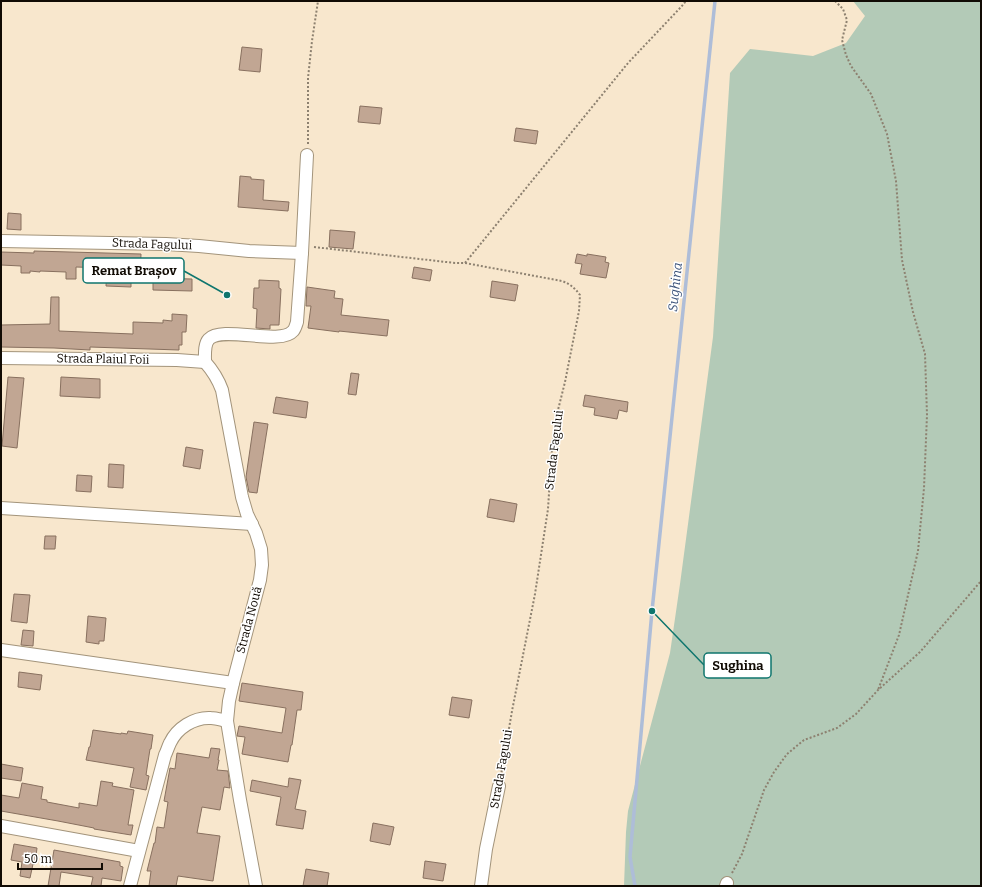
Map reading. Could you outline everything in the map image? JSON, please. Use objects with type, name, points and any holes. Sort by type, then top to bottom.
[{"type":"street","points":[[205,362],[206,344],[214,335],[229,334],[279,336],[288,335],[294,330],[297,322],[308,155]]},
{"type":"street","name":"Strada Fagului","points":[[1,241],[166,244],[249,251],[302,250]]},
{"type":"street","name":"Strada Plaiul Foii","points":[[1,358],[177,360],[205,362]]},
{"type":"street","name":"Strada Nouă","points":[[205,362],[217,377],[222,390],[242,497],[261,549],[262,565],[260,580],[233,683],[227,720],[256,886]]},
{"type":"street","points":[[1,508],[252,524]]},
{"type":"street","points":[[1,650],[233,683]]},
{"type":"street","points":[[130,886],[165,755],[170,743],[176,733],[186,725],[196,720],[212,718],[227,720]]},
{"type":"street","name":"Strada Fagului","points":[[481,886],[486,849],[499,786]]},
{"type":"street","points":[[1,826],[139,851]]},
{"type":"path","points":[[308,155],[308,78],[318,1]]},
{"type":"path","points":[[465,263],[628,63],[686,1]]},
{"type":"path","points":[[835,1],[843,9],[847,20],[842,40],[846,55],[851,66],[872,94],[887,134],[896,181],[902,260],[913,312],[925,354],[927,415],[924,488],[918,551],[899,635],[878,690]]},
{"type":"path","name":"Strada Fagului","points":[[302,250],[465,263],[562,281],[570,284],[580,295],[579,311],[567,375],[556,418],[552,447],[548,509],[535,594],[499,786]]},
{"type":"path","points":[[726,884],[742,854],[764,790],[774,772],[787,754],[804,740],[837,728],[856,714],[878,690],[920,652],[981,581]]},
{"type":"green space","points":[[853,1],[981,1],[981,886],[624,886],[628,811],[670,653],[713,337],[730,73],[750,49],[813,56],[846,43],[865,16]]},
{"type":"building","points":[[242,47],[262,49],[260,72],[239,70]]},
{"type":"building","points":[[360,106],[382,108],[380,124],[358,122]]},
{"type":"building","points":[[516,128],[538,131],[536,144],[514,141]]},
{"type":"building","points":[[240,176],[264,180],[263,200],[289,202],[288,211],[238,207]]},
{"type":"building","points":[[8,213],[21,214],[21,230],[7,229]]},
{"type":"building","points":[[330,230],[355,232],[353,249],[329,247]]},
{"type":"building","points":[[34,251],[141,254],[140,282],[131,281],[131,287],[106,286],[107,268],[76,267],[76,279],[66,279],[66,272],[30,271],[30,273],[21,273],[21,266],[1,265],[1,252],[34,253]]},
{"type":"building","points":[[577,254],[606,257],[605,262],[609,263],[606,278],[580,274],[582,264],[575,263]]},
{"type":"building","points":[[414,267],[432,270],[430,281],[412,278]]},
{"type":"building","points":[[153,278],[192,279],[192,291],[153,290]]},
{"type":"building","points":[[259,280],[279,281],[279,288],[281,289],[279,325],[270,325],[270,329],[256,328],[257,309],[253,308],[254,288],[259,288]]},
{"type":"building","points":[[492,281],[518,285],[515,301],[490,297]]},
{"type":"building","points":[[307,287],[335,291],[334,298],[343,299],[341,315],[389,320],[387,336],[308,328],[311,306],[306,306]]},
{"type":"building","points":[[51,297],[59,297],[59,331],[133,334],[133,322],[163,323],[163,320],[172,321],[172,314],[187,315],[186,332],[182,332],[182,345],[179,345],[179,350],[90,347],[90,350],[1,347],[1,325],[50,324]]},
{"type":"building","points":[[351,373],[359,374],[356,395],[348,394]]},
{"type":"building","points":[[8,377],[24,378],[17,448],[2,446]]},
{"type":"building","points":[[61,377],[100,379],[100,398],[60,396]]},
{"type":"building","points":[[585,395],[628,402],[627,412],[619,410],[617,419],[594,415],[595,408],[583,406]]},
{"type":"building","points":[[276,397],[308,402],[306,418],[273,413]]},
{"type":"building","points":[[254,422],[268,424],[257,493],[249,492],[246,477]]},
{"type":"building","points":[[186,447],[203,450],[200,469],[183,466]]},
{"type":"building","points":[[109,464],[124,465],[123,488],[108,487]]},
{"type":"building","points":[[77,475],[92,476],[91,492],[76,491]]},
{"type":"building","points":[[490,499],[517,504],[514,522],[487,517]]},
{"type":"building","points":[[45,536],[56,536],[55,549],[44,549]]},
{"type":"building","points":[[14,594],[30,595],[27,623],[11,621]]},
{"type":"building","points":[[88,616],[106,618],[104,641],[99,641],[99,644],[86,642]]},
{"type":"building","points":[[23,630],[34,631],[33,646],[21,645]]},
{"type":"building","points":[[19,672],[42,675],[40,690],[18,687]]},
{"type":"building","points":[[242,683],[303,692],[301,710],[297,710],[288,762],[242,754],[245,737],[237,736],[239,726],[282,733],[286,708],[239,701]]},
{"type":"building","points":[[452,697],[472,700],[469,718],[449,715]]},
{"type":"building","points":[[93,730],[121,734],[127,734],[128,731],[153,735],[146,775],[149,776],[146,790],[130,787],[134,768],[86,760]]},
{"type":"building","points":[[211,748],[220,749],[217,770],[228,771],[230,788],[224,787],[220,810],[202,807],[197,833],[220,836],[213,881],[178,876],[176,886],[149,886],[151,871],[147,871],[155,843],[157,827],[164,828],[168,802],[164,801],[170,768],[175,769],[177,753],[209,758]]},
{"type":"building","points":[[1,764],[23,768],[21,781],[1,778]]},
{"type":"building","points":[[289,778],[301,780],[295,809],[306,811],[303,829],[276,825],[281,797],[250,791],[252,780],[288,787]]},
{"type":"building","points":[[101,781],[113,783],[112,786],[134,790],[128,825],[133,825],[131,835],[1,811],[1,795],[19,798],[22,783],[43,787],[41,799],[47,800],[47,802],[79,808],[79,803],[97,806]]},
{"type":"building","points":[[373,823],[394,827],[390,845],[370,841]]},
{"type":"building","points":[[14,844],[37,848],[35,864],[33,864],[30,878],[20,876],[22,862],[11,860]]},
{"type":"building","points":[[54,850],[120,862],[120,866],[123,867],[121,881],[102,878],[101,886],[91,886],[93,877],[61,872],[59,886],[48,886]]},
{"type":"building","points":[[425,861],[446,864],[443,881],[423,878]]},
{"type":"building","points":[[306,869],[329,873],[327,886],[303,886]]},
{"type":"waterway","name":"Sughina","points":[[635,886],[630,857],[652,611],[715,1]]},
{"type":"place","name":"Remat Brașov","points":[[227,295]]},
{"type":"place","name":"Sughina","points":[[652,611]]}]
